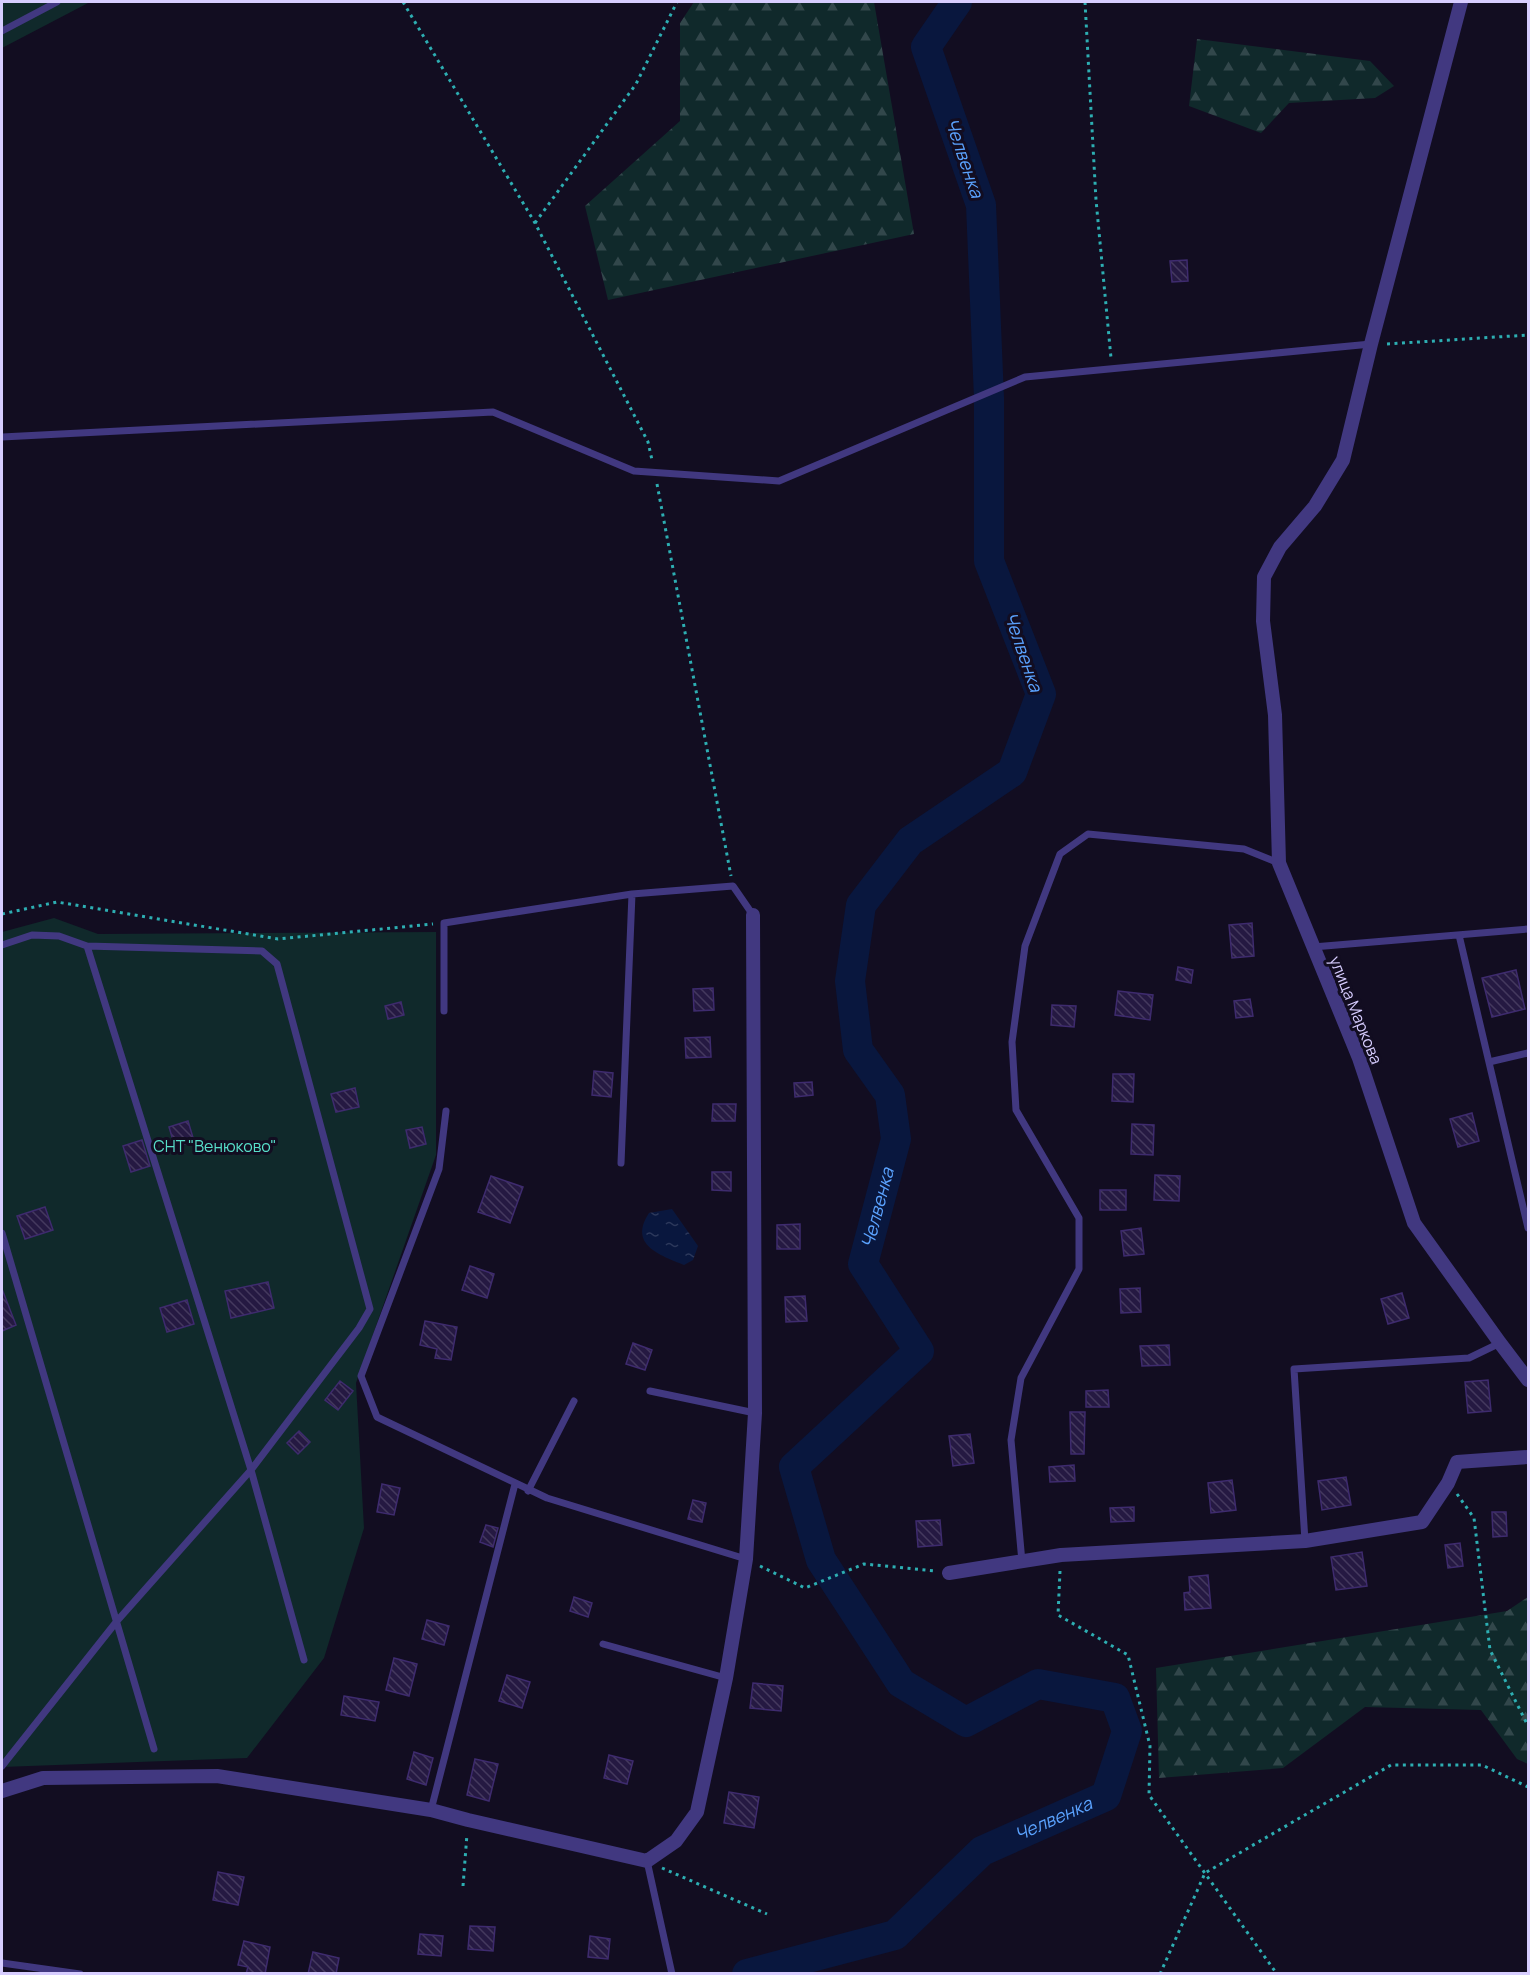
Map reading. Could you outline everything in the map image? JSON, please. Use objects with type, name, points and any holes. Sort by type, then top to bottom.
[{"type":"street","points":[[1313,947],[1279,863],[1275,715],[1263,621],[1264,577],[1280,546],[1315,506],[1343,460],[1371,344],[1461,2]]},
{"type":"street","points":[[2,1791],[43,1778],[217,1776],[431,1810],[647,1861],[676,1842],[697,1812],[726,1678],[746,1559],[755,1413],[753,915]]},
{"type":"street","name":"улица Маркова","points":[[1313,947],[1359,1058],[1414,1223],[1528,1380]]},
{"type":"street","points":[[949,1573],[1061,1555],[1305,1541],[1422,1522],[1448,1482],[1457,1462],[1528,1457]]},
{"type":"lane","points":[[2,31],[57,2]]},
{"type":"lane","points":[[2,437],[493,412],[634,471],[779,482],[1025,377],[1371,344]]},
{"type":"lane","points":[[1022,1562],[1011,1440],[1021,1378],[1079,1269],[1079,1218],[1016,1110],[1012,1042],[1025,946],[1060,854],[1088,834],[1244,849],[1279,863]]},
{"type":"lane","points":[[444,1011],[444,923],[632,894],[733,886],[753,915]]},
{"type":"lane","points":[[621,1163],[632,894]]},
{"type":"lane","name":"улица Маркова","points":[[1313,947],[1528,929]]},
{"type":"lane","points":[[2,945],[32,935],[59,936],[87,946],[262,951],[277,964],[370,1309],[359,1328],[250,1470],[117,1621],[2,1766]]},
{"type":"lane","points":[[1459,935],[1528,1223]]},
{"type":"lane","points":[[87,946],[250,1470],[304,1660]]},
{"type":"lane","points":[[1489,1062],[1528,1053]]},
{"type":"lane","points":[[446,1111],[438,1169],[361,1376],[377,1417],[528,1491],[746,1559]]},
{"type":"lane","points":[[2,1233],[153,1749]]},
{"type":"lane","points":[[1305,1541],[1294,1369],[1468,1358],[1500,1343]]},
{"type":"lane","points":[[650,1390],[755,1413]]},
{"type":"lane","points":[[528,1491],[574,1401]]},
{"type":"lane","points":[[431,1810],[515,1484]]},
{"type":"lane","points":[[603,1644],[726,1678]]},
{"type":"lane","points":[[2,1780],[2,1791]]},
{"type":"lane","points":[[647,1861],[672,1974]]},
{"type":"lane","points":[[2,1963],[80,1974]]},
{"type":"path","points":[[403,2],[535,223],[648,442],[733,886]]},
{"type":"path","points":[[535,223],[636,84],[677,2]]},
{"type":"path","points":[[1084,2],[1096,200],[1112,369]]},
{"type":"path","points":[[1371,344],[1528,335]]},
{"type":"path","points":[[2,914],[57,902],[278,939],[444,923]]},
{"type":"path","points":[[1448,1482],[1473,1518],[1490,1650],[1528,1726]]},
{"type":"path","points":[[1061,1555],[1058,1615],[1128,1655],[1150,1746],[1149,1796],[1276,1974]]},
{"type":"path","points":[[746,1559],[805,1588],[864,1564],[949,1573]]},
{"type":"path","points":[[1160,1974],[1205,1873],[1391,1765],[1482,1765],[1528,1786]]},
{"type":"path","points":[[463,1886],[468,1820]]},
{"type":"path","points":[[647,1861],[768,1914]]},
{"type":"green space","points":[[2,2],[90,2],[2,48]]},
{"type":"green space","points":[[694,2],[874,2],[914,234],[608,300],[585,206],[680,121],[680,23]]},
{"type":"green space","points":[[1197,39],[1370,61],[1394,86],[1375,98],[1289,103],[1261,133],[1189,106]]},
{"type":"green space","name":"СНТ \"Венюково\"","points":[[54,918],[98,934],[436,932],[436,1155],[356,1383],[364,1528],[324,1658],[247,1758],[2,1767],[2,932]]},
{"type":"green space","points":[[1528,1597],[1528,1764],[1517,1759],[1481,1710],[1365,1707],[1283,1768],[1159,1778],[1156,1668],[1507,1611]]},
{"type":"water","points":[[672,1209],[698,1246],[693,1260],[684,1265],[657,1253],[645,1241],[642,1233],[643,1224],[649,1213]]},
{"type":"building","points":[[1187,260],[1188,281],[1172,282],[1170,261]]},
{"type":"building","points":[[1252,923],[1254,956],[1232,958],[1229,925]]},
{"type":"building","points":[[1178,967],[1193,970],[1191,983],[1176,980]]},
{"type":"building","points":[[1516,970],[1525,1009],[1492,1017],[1482,978]]},
{"type":"building","points":[[713,988],[714,1010],[694,1011],[693,989]]},
{"type":"building","points":[[1118,991],[1153,995],[1150,1020],[1115,1015]]},
{"type":"building","points":[[1250,999],[1253,1016],[1236,1018],[1234,1001]]},
{"type":"building","points":[[401,1002],[404,1015],[388,1019],[385,1006]]},
{"type":"building","points":[[1052,1005],[1076,1006],[1074,1027],[1051,1025]]},
{"type":"building","points":[[710,1037],[711,1057],[686,1058],[685,1038]]},
{"type":"building","points":[[594,1071],[613,1073],[611,1097],[592,1095]]},
{"type":"building","points":[[1113,1074],[1134,1074],[1133,1102],[1112,1101]]},
{"type":"building","points":[[812,1082],[813,1095],[795,1097],[794,1083]]},
{"type":"building","points":[[355,1088],[359,1107],[336,1112],[331,1094]]},
{"type":"building","points":[[713,1104],[736,1104],[735,1121],[712,1121]]},
{"type":"building","points":[[1472,1113],[1479,1141],[1458,1147],[1450,1119]]},
{"type":"building","points":[[188,1121],[194,1141],[175,1147],[169,1127]]},
{"type":"building","points":[[1132,1124],[1154,1125],[1153,1155],[1131,1154]]},
{"type":"building","points":[[422,1127],[426,1144],[410,1148],[406,1130]]},
{"type":"building","points":[[142,1140],[150,1166],[131,1172],[123,1146]]},
{"type":"building","points":[[712,1172],[731,1172],[731,1191],[712,1190]]},
{"type":"building","points":[[1155,1175],[1180,1176],[1179,1201],[1154,1200]]},
{"type":"building","points":[[491,1176],[523,1187],[510,1223],[478,1212]]},
{"type":"building","points":[[1100,1190],[1126,1190],[1126,1210],[1100,1210]]},
{"type":"building","points":[[45,1207],[53,1230],[25,1239],[17,1216]]},
{"type":"building","points":[[800,1224],[800,1249],[777,1249],[777,1225]]},
{"type":"building","points":[[1141,1228],[1144,1254],[1124,1256],[1121,1231]]},
{"type":"building","points":[[470,1266],[494,1274],[487,1298],[462,1290]]},
{"type":"building","points":[[268,1282],[274,1308],[231,1318],[225,1291]]},
{"type":"building","points":[[1140,1288],[1141,1312],[1121,1313],[1120,1289]]},
{"type":"building","points":[[2,1289],[16,1325],[2,1331]]},
{"type":"building","points":[[1402,1293],[1409,1318],[1388,1324],[1381,1299]]},
{"type":"building","points":[[805,1296],[807,1321],[786,1322],[785,1297]]},
{"type":"building","points":[[187,1300],[194,1324],[167,1332],[160,1308]]},
{"type":"building","points":[[425,1321],[457,1327],[451,1360],[435,1358],[437,1349],[420,1345]]},
{"type":"building","points":[[633,1343],[652,1350],[645,1370],[626,1364]]},
{"type":"building","points":[[1169,1345],[1170,1365],[1142,1366],[1140,1346]]},
{"type":"building","points":[[1488,1380],[1491,1411],[1468,1413],[1465,1382]]},
{"type":"building","points":[[340,1381],[353,1391],[338,1410],[325,1400]]},
{"type":"building","points":[[1108,1390],[1109,1407],[1086,1407],[1086,1391]]},
{"type":"building","points":[[1070,1412],[1085,1412],[1084,1454],[1071,1454]]},
{"type":"building","points":[[299,1431],[310,1442],[298,1454],[287,1443]]},
{"type":"building","points":[[970,1434],[974,1463],[953,1466],[949,1436]]},
{"type":"building","points":[[1074,1465],[1075,1481],[1050,1482],[1049,1467]]},
{"type":"building","points":[[1346,1477],[1351,1505],[1322,1510],[1318,1481]]},
{"type":"building","points":[[1232,1480],[1236,1510],[1211,1513],[1208,1483]]},
{"type":"building","points":[[382,1484],[400,1488],[394,1515],[377,1512]]},
{"type":"building","points":[[693,1500],[706,1503],[702,1522],[688,1519]]},
{"type":"building","points":[[1134,1507],[1134,1521],[1111,1522],[1110,1508]]},
{"type":"building","points":[[1492,1512],[1506,1512],[1507,1536],[1493,1537]]},
{"type":"building","points":[[940,1520],[942,1545],[918,1547],[916,1521]]},
{"type":"building","points":[[486,1525],[498,1528],[493,1547],[480,1542]]},
{"type":"building","points":[[1460,1543],[1463,1566],[1448,1568],[1445,1545]]},
{"type":"building","points":[[1362,1552],[1367,1586],[1336,1590],[1331,1557]]},
{"type":"building","points":[[1208,1575],[1211,1608],[1185,1610],[1184,1593],[1190,1592],[1189,1577]]},
{"type":"building","points":[[574,1597],[592,1603],[588,1617],[570,1611]]},
{"type":"building","points":[[427,1620],[449,1626],[444,1645],[422,1639]]},
{"type":"building","points":[[394,1658],[417,1664],[409,1696],[386,1690]]},
{"type":"building","points":[[507,1675],[530,1682],[522,1708],[499,1701]]},
{"type":"building","points":[[753,1683],[783,1686],[781,1711],[750,1708]]},
{"type":"building","points":[[344,1696],[379,1702],[375,1721],[341,1715]]},
{"type":"building","points":[[414,1752],[433,1758],[426,1785],[407,1779]]},
{"type":"building","points":[[609,1755],[633,1761],[627,1784],[604,1778]]},
{"type":"building","points":[[475,1759],[498,1764],[489,1801],[467,1795]]},
{"type":"building","points":[[729,1792],[759,1797],[754,1828],[724,1823]]},
{"type":"building","points":[[218,1872],[244,1877],[238,1905],[213,1900]]},
{"type":"building","points":[[470,1926],[495,1927],[493,1951],[468,1949]]},
{"type":"building","points":[[420,1934],[443,1936],[441,1956],[418,1954]]},
{"type":"building","points":[[590,1936],[610,1939],[608,1959],[588,1957]]},
{"type":"building","points":[[244,1941],[270,1947],[265,1974],[246,1974],[248,1967],[238,1965]]},
{"type":"building","points":[[313,1952],[339,1958],[336,1974],[308,1974]]},
{"type":"waterway","name":"Челвенка","points":[[747,1974],[895,1935],[982,1851],[1106,1796],[1127,1731],[1115,1698],[1038,1684],[966,1722],[901,1683],[821,1560],[794,1467],[919,1351],[863,1264],[896,1139],[890,1095],[858,1050],[850,981],[861,905],[910,841],[1012,772],[1041,694],[989,561],[989,398],[981,205],[926,47],[957,2]]}]
